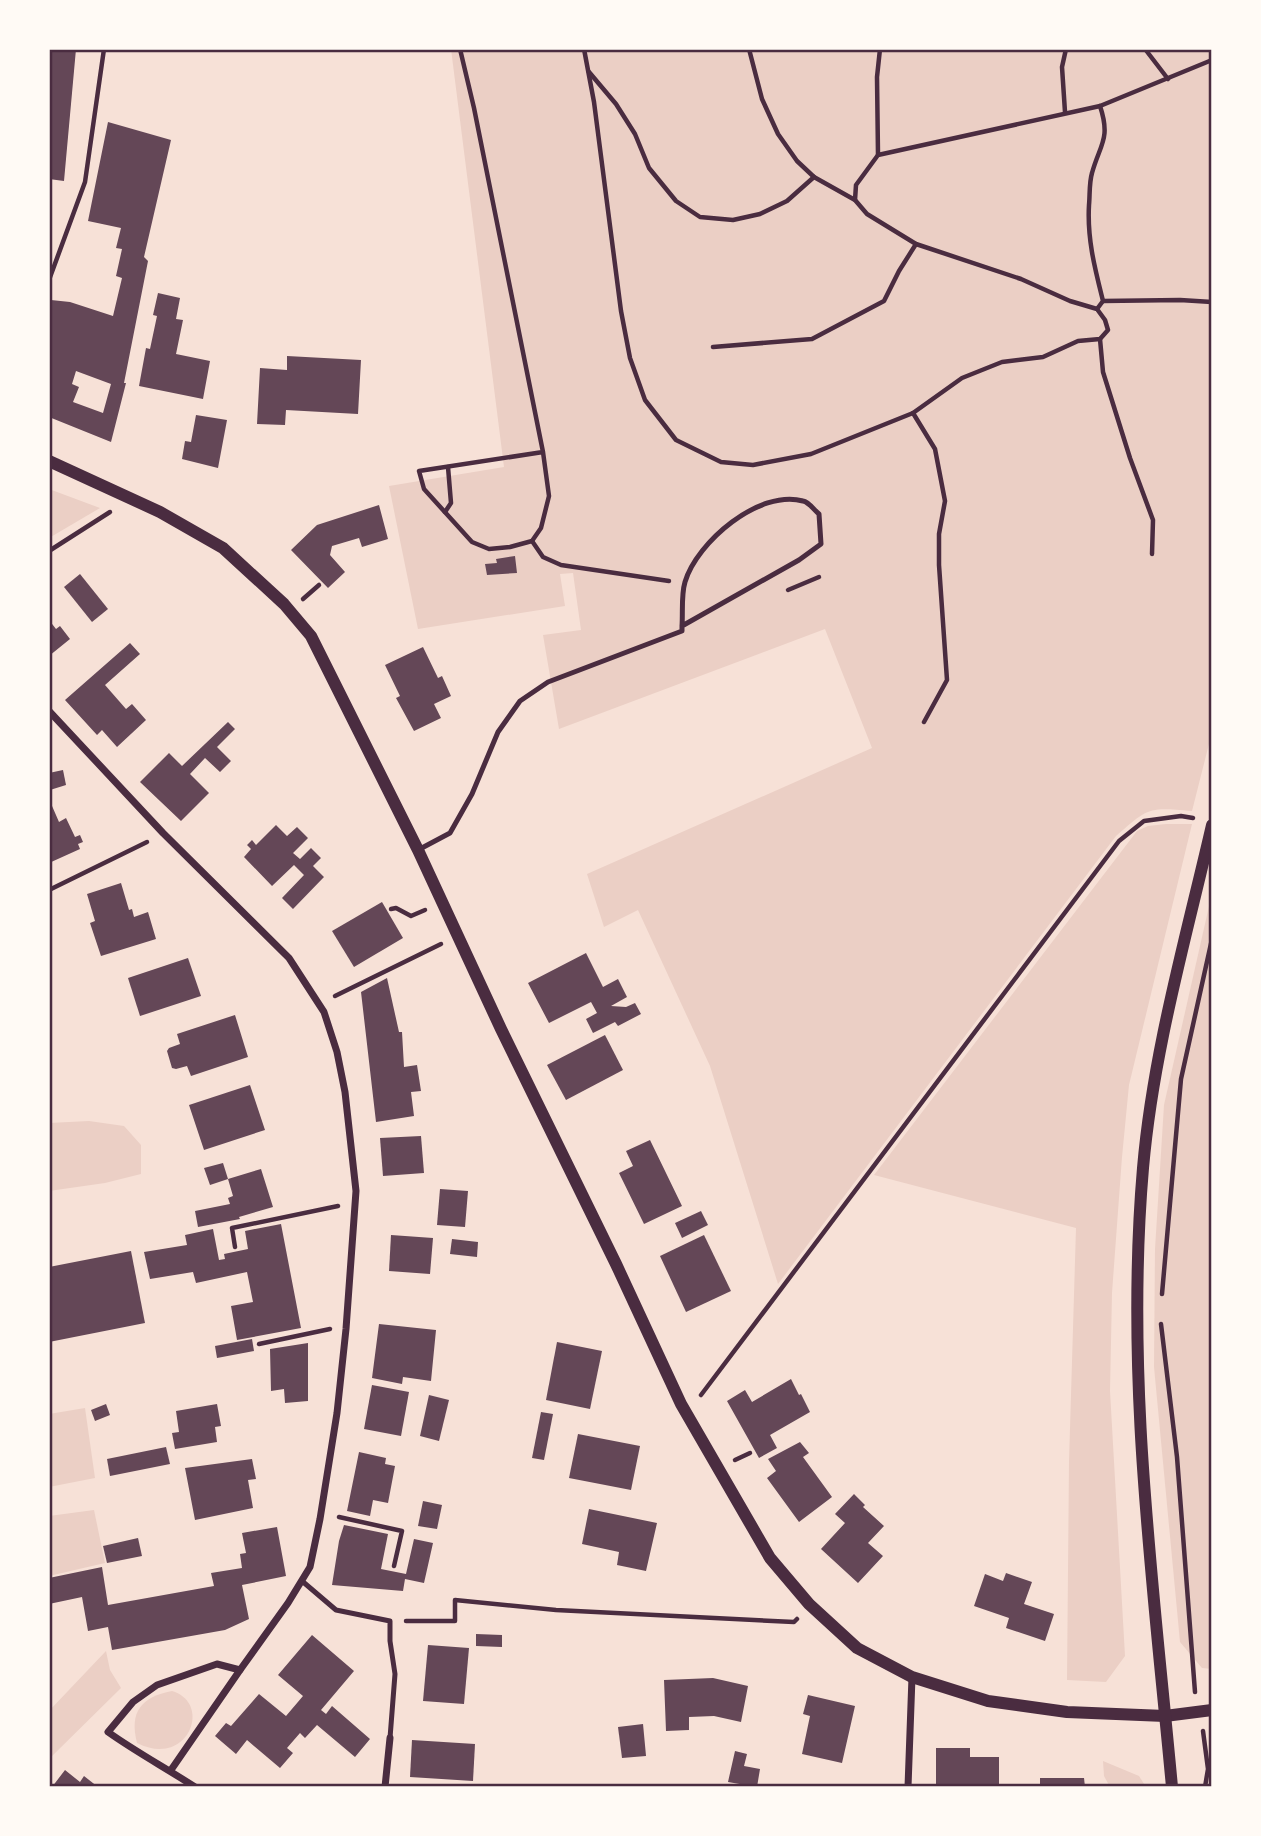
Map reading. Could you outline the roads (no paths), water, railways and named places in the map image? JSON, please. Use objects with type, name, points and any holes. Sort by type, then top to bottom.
[{"type":"street","points":[[49,461],[160,512],[223,548],[284,604],[311,636],[418,850],[681,1404],[770,1558],[809,1604],[857,1648],[912,1676],[988,1701],[1067,1712],[1165,1716],[1212,1710]]},
{"type":"street","points":[[49,711],[163,833],[289,958],[320,1003],[337,1052],[345,1093],[356,1191],[355,1208],[337,1413],[310,1567],[171,1770]]},
{"type":"street","points":[[1172,1787],[1152,1598],[1141,1452],[1136,1345],[1140,1233],[1143,1167],[1157,1069],[1207,822]]},
{"type":"street","points":[[195,1787],[171,1770],[143,1757],[107,1732],[133,1702],[157,1685],[218,1664],[240,1670]]},
{"type":"street","points":[[908,1787],[912,1676]]},
{"type":"street","points":[[385,1787],[390,1738]]},
{"type":"lane","points":[[418,850],[450,833],[471,794],[498,732],[520,701],[548,682],[682,631],[682,626],[684,583],[713,539],[740,514],[778,498],[805,501],[819,514],[821,544],[799,560],[682,626]]},
{"type":"lane","points":[[302,1581],[336,1610],[390,1621],[390,1641],[396,1674],[390,1738]]}]
